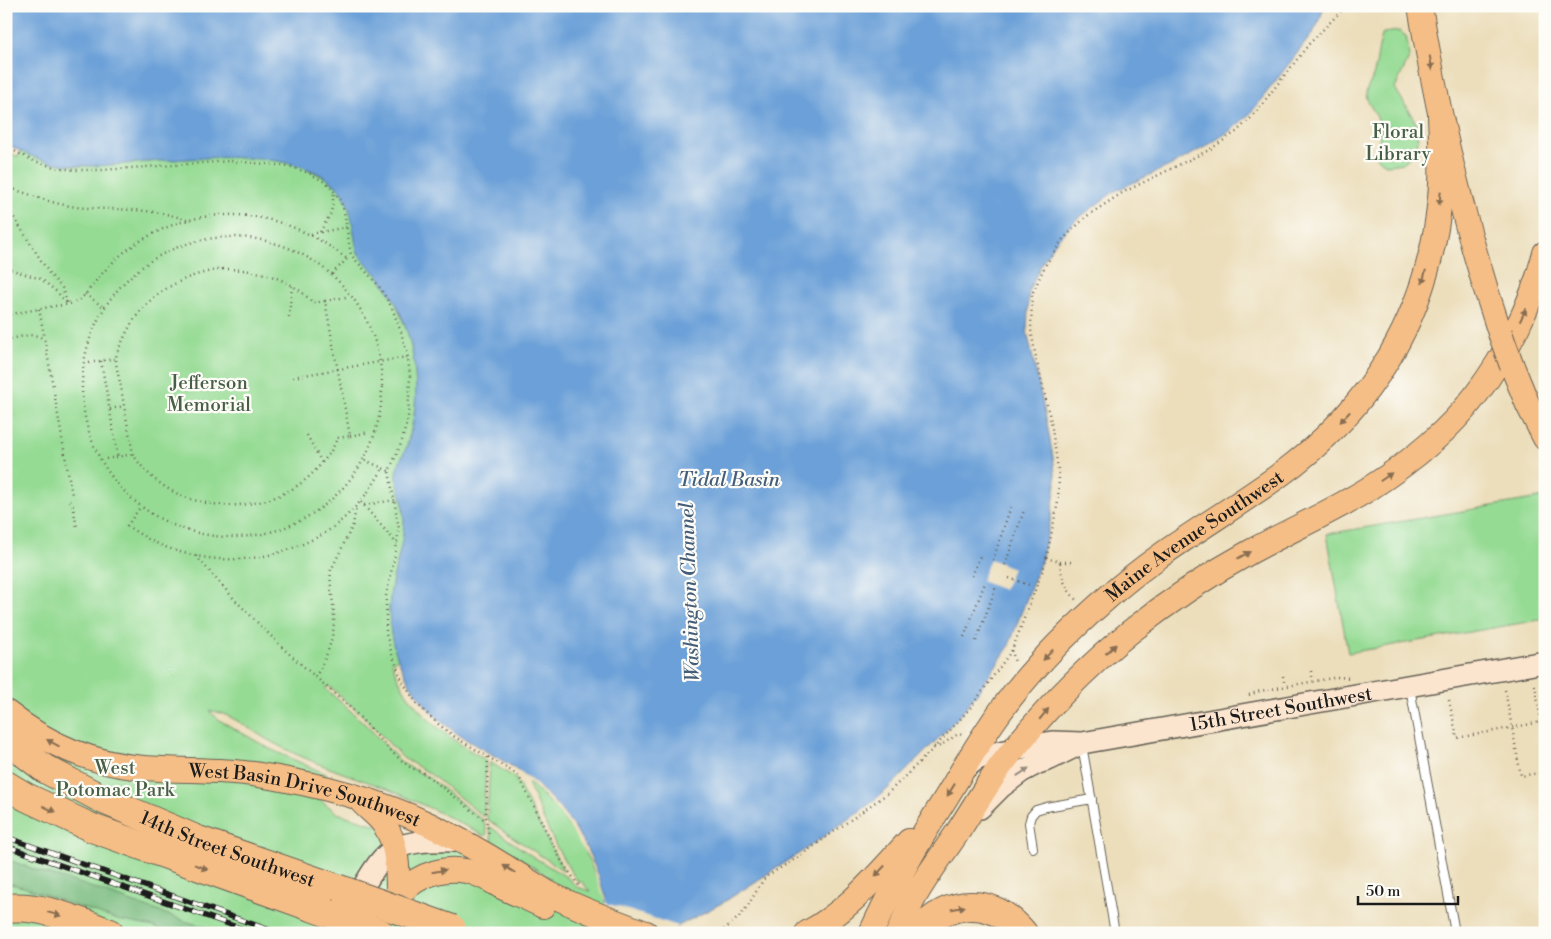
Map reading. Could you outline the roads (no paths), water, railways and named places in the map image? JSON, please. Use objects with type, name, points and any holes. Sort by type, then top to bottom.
[{"type":"highway","name":"14th Street Southwest","points":[[6,740],[45,769],[84,791],[198,840],[355,888],[457,931]]},
{"type":"highway","points":[[6,758],[66,796],[102,813],[139,827],[198,840]]},
{"type":"highway","name":"14th Street Southwest","points":[[6,786],[33,801],[92,828],[380,933]]},
{"type":"highway","points":[[918,933],[944,911],[957,907],[971,906],[1001,914],[1015,924],[1023,933]]},
{"type":"highway","points":[[6,908],[26,908],[49,912],[110,933]]},
{"type":"main road","points":[[1420,6],[1440,115],[1462,208],[1486,292],[1512,366],[1528,405],[1545,438]]},
{"type":"main road","name":"Maine Avenue Southwest","points":[[874,927],[914,849],[985,733],[1031,673],[1071,631],[1138,571],[1201,526],[1272,480],[1318,445],[1351,411],[1381,372],[1405,330],[1423,283],[1434,239],[1442,181],[1440,115]]},
{"type":"main road","name":"Maine Avenue Southwest","points":[[898,933],[915,896],[982,794],[1016,748],[1058,699],[1110,650],[1146,620],[1215,572],[1370,488],[1407,462],[1443,430],[1476,396],[1502,355],[1526,308],[1545,253]]},
{"type":"main road","name":"15th Street Southwest","points":[[964,769],[976,759],[985,755],[1016,748],[1052,742],[1082,743],[1545,662]]},
{"type":"main road","name":"West Basin Drive Southwest","points":[[6,712],[31,730],[62,747],[100,760],[144,768],[252,774],[301,783],[357,798],[399,812],[461,841],[601,925]]},
{"type":"main road","points":[[960,827],[1001,787],[1021,772],[1082,743]]},
{"type":"main road","points":[[357,798],[384,824],[391,838],[398,874],[398,895],[408,885],[432,872],[443,870],[464,871],[479,875],[557,912],[601,925],[646,933]]},
{"type":"main road","points":[[807,933],[825,922],[862,892],[938,810]]},
{"type":"main road","points":[[355,888],[394,850],[430,840],[461,841]]},
{"type":"main road","points":[[854,933],[874,927],[915,896]]},
{"type":"lane","points":[[1409,686],[1454,927]]},
{"type":"lane","points":[[1082,743],[1115,933]]},
{"type":"lane","points":[[1033,848],[1029,823],[1031,816],[1036,810],[1046,806],[1092,799]]},
{"type":"water","name":"Tidal Basin","points":[[6,6],[1324,6],[1320,20],[1313,33],[1250,114],[1230,131],[1205,147],[1174,164],[1115,191],[1076,220],[1057,240],[1043,261],[1029,290],[1027,331],[1054,463],[1056,484],[1051,518],[1041,561],[1008,648],[960,715],[890,787],[867,806],[800,853],[724,902],[678,926],[676,933],[593,933],[604,906],[605,897],[595,866],[579,835],[557,806],[532,781],[510,765],[464,738],[429,710],[414,691],[394,647],[389,605],[404,527],[403,504],[397,482],[397,469],[407,446],[415,411],[414,363],[404,322],[396,304],[381,279],[357,250],[350,211],[344,197],[335,185],[319,174],[300,166],[271,160],[246,158],[182,159],[81,166],[33,157],[13,147],[6,143]]},
{"type":"railway","points":[[6,837],[278,933]]},
{"type":"railway","points":[[6,846],[254,933]]},
{"type":"park label","name":"Floral Library","points":[[1398,142]]},
{"type":"park label","name":"Jefferson Memorial","points":[[209,393]]},
{"type":"park label","name":"West Potomac Park","points":[[115,778]]},
{"type":"water label","name":"Washington Channel","points":[[689,592]]}]
